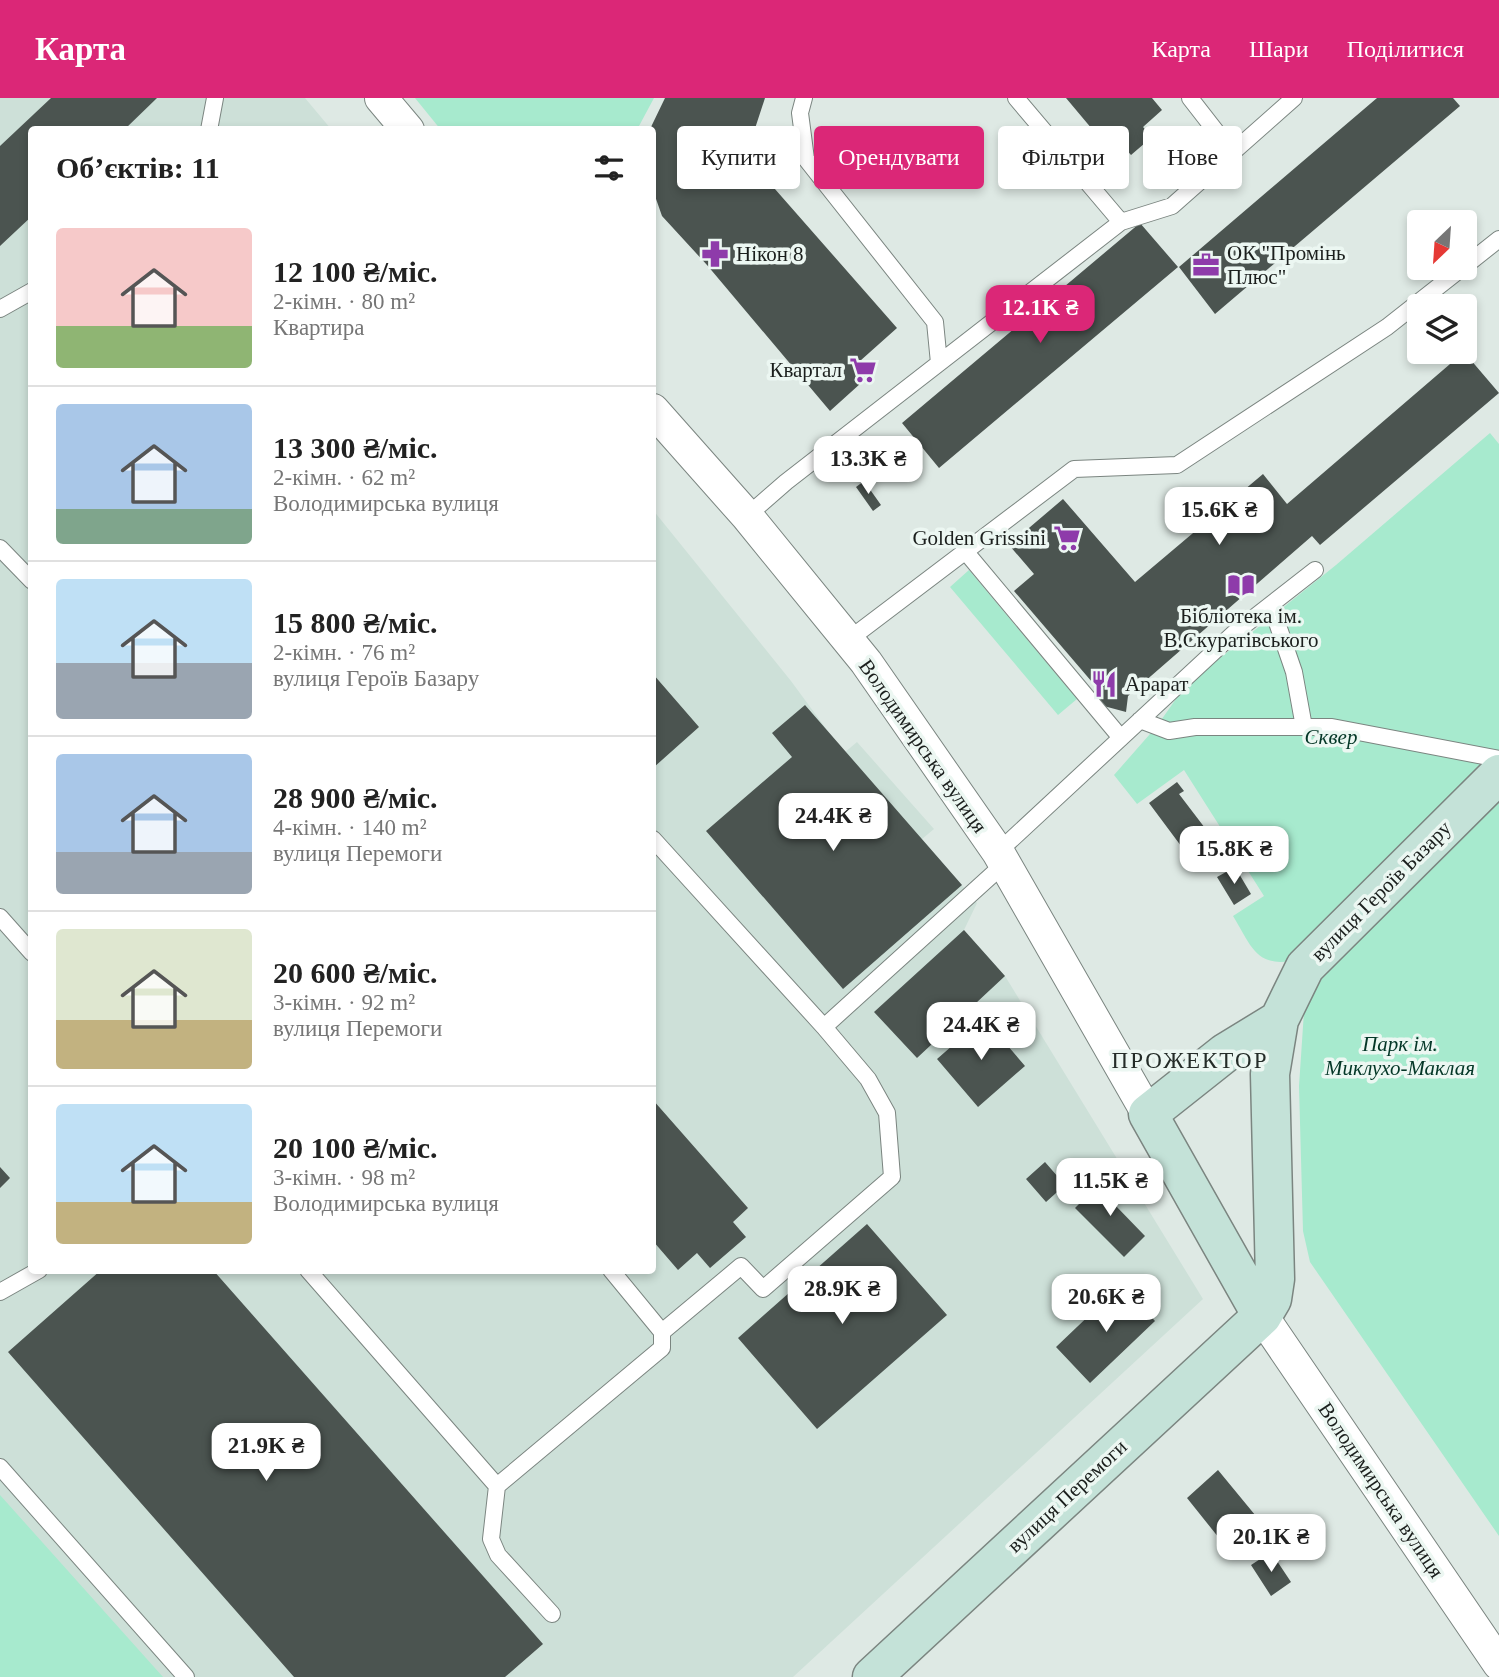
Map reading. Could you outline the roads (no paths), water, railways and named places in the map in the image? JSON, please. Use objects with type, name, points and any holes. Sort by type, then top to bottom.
[{"type":"street","points":[[381,98],[405,126]]},
{"type":"street","name":"Володимирська вулиця","points":[[656,413],[747,516],[866,662],[1001,858],[1148,1114]]},
{"type":"street","name":"вулиця Героїв Базару","points":[[1262,1316],[1272,1299],[1275,1279],[1269,1074],[1279,1020],[1305,967],[1499,774]]},
{"type":"street","points":[[1262,1316],[1148,1114],[1225,1053],[1279,1020]]},
{"type":"street","name":"Володимирська вулиця","points":[[1262,1316],[1499,1664]]},
{"type":"street","name":"вулиця Перемоги","points":[[872,1677],[1262,1316]]},
{"type":"lane","points":[[210,126],[215,98]]},
{"type":"lane","points":[[804,98],[800,113],[806,159],[935,322],[939,363]]},
{"type":"lane","points":[[1016,98],[1121,222]]},
{"type":"lane","points":[[1190,98],[1212,126]]},
{"type":"lane","points":[[1242,144],[1294,98]]},
{"type":"lane","points":[[747,516],[786,482],[1121,222],[1172,206],[1191,189]]},
{"type":"lane","points":[[1477,256],[1499,239]]},
{"type":"lane","points":[[847,641],[1074,469],[1177,465],[1387,327],[1447,280]]},
{"type":"lane","points":[[0,309],[28,293]]},
{"type":"lane","points":[[0,548],[28,577]]},
{"type":"lane","points":[[965,551],[1121,738]]},
{"type":"lane","points":[[824,1027],[1001,858],[1140,720],[1233,634],[1315,570]]},
{"type":"lane","points":[[1271,605],[1294,672],[1304,727]]},
{"type":"lane","points":[[1140,720],[1169,731],[1195,727],[1332,727],[1499,760]]},
{"type":"lane","points":[[656,842],[868,1079],[887,1112],[892,1177],[763,1289],[741,1266],[662,1332]]},
{"type":"lane","points":[[0,917],[28,948]]},
{"type":"lane","points":[[0,1292],[32,1274]]},
{"type":"lane","points":[[312,1274],[497,1486]]},
{"type":"lane","points":[[552,1615],[498,1555],[491,1539],[497,1486],[662,1348],[662,1332],[614,1274]]},
{"type":"lane","points":[[0,1467],[187,1677]]},
{"type":"place","name":"Нікон 8","points":[[715,254]]},
{"type":"place","name":"ОК \"Промінь Плюс\"","points":[[1206,265]]},
{"type":"place","name":"Квартал","points":[[863,370]]},
{"type":"place","name":"Golden Grissini","points":[[1067,538]]},
{"type":"place","name":"Бібліотека ім. В.Скуратівського","points":[[1241,585]]},
{"type":"place","name":"Арарат","points":[[1104,684]]},
{"type":"district","name":"ПРОЖЕКТОР","points":[[1190,1060]]},
{"type":"park label","name":"Сквер","points":[[1331,737]]},
{"type":"park label","name":"Парк ім. Миклухо-Маклая","points":[[1400,1056]]}]
